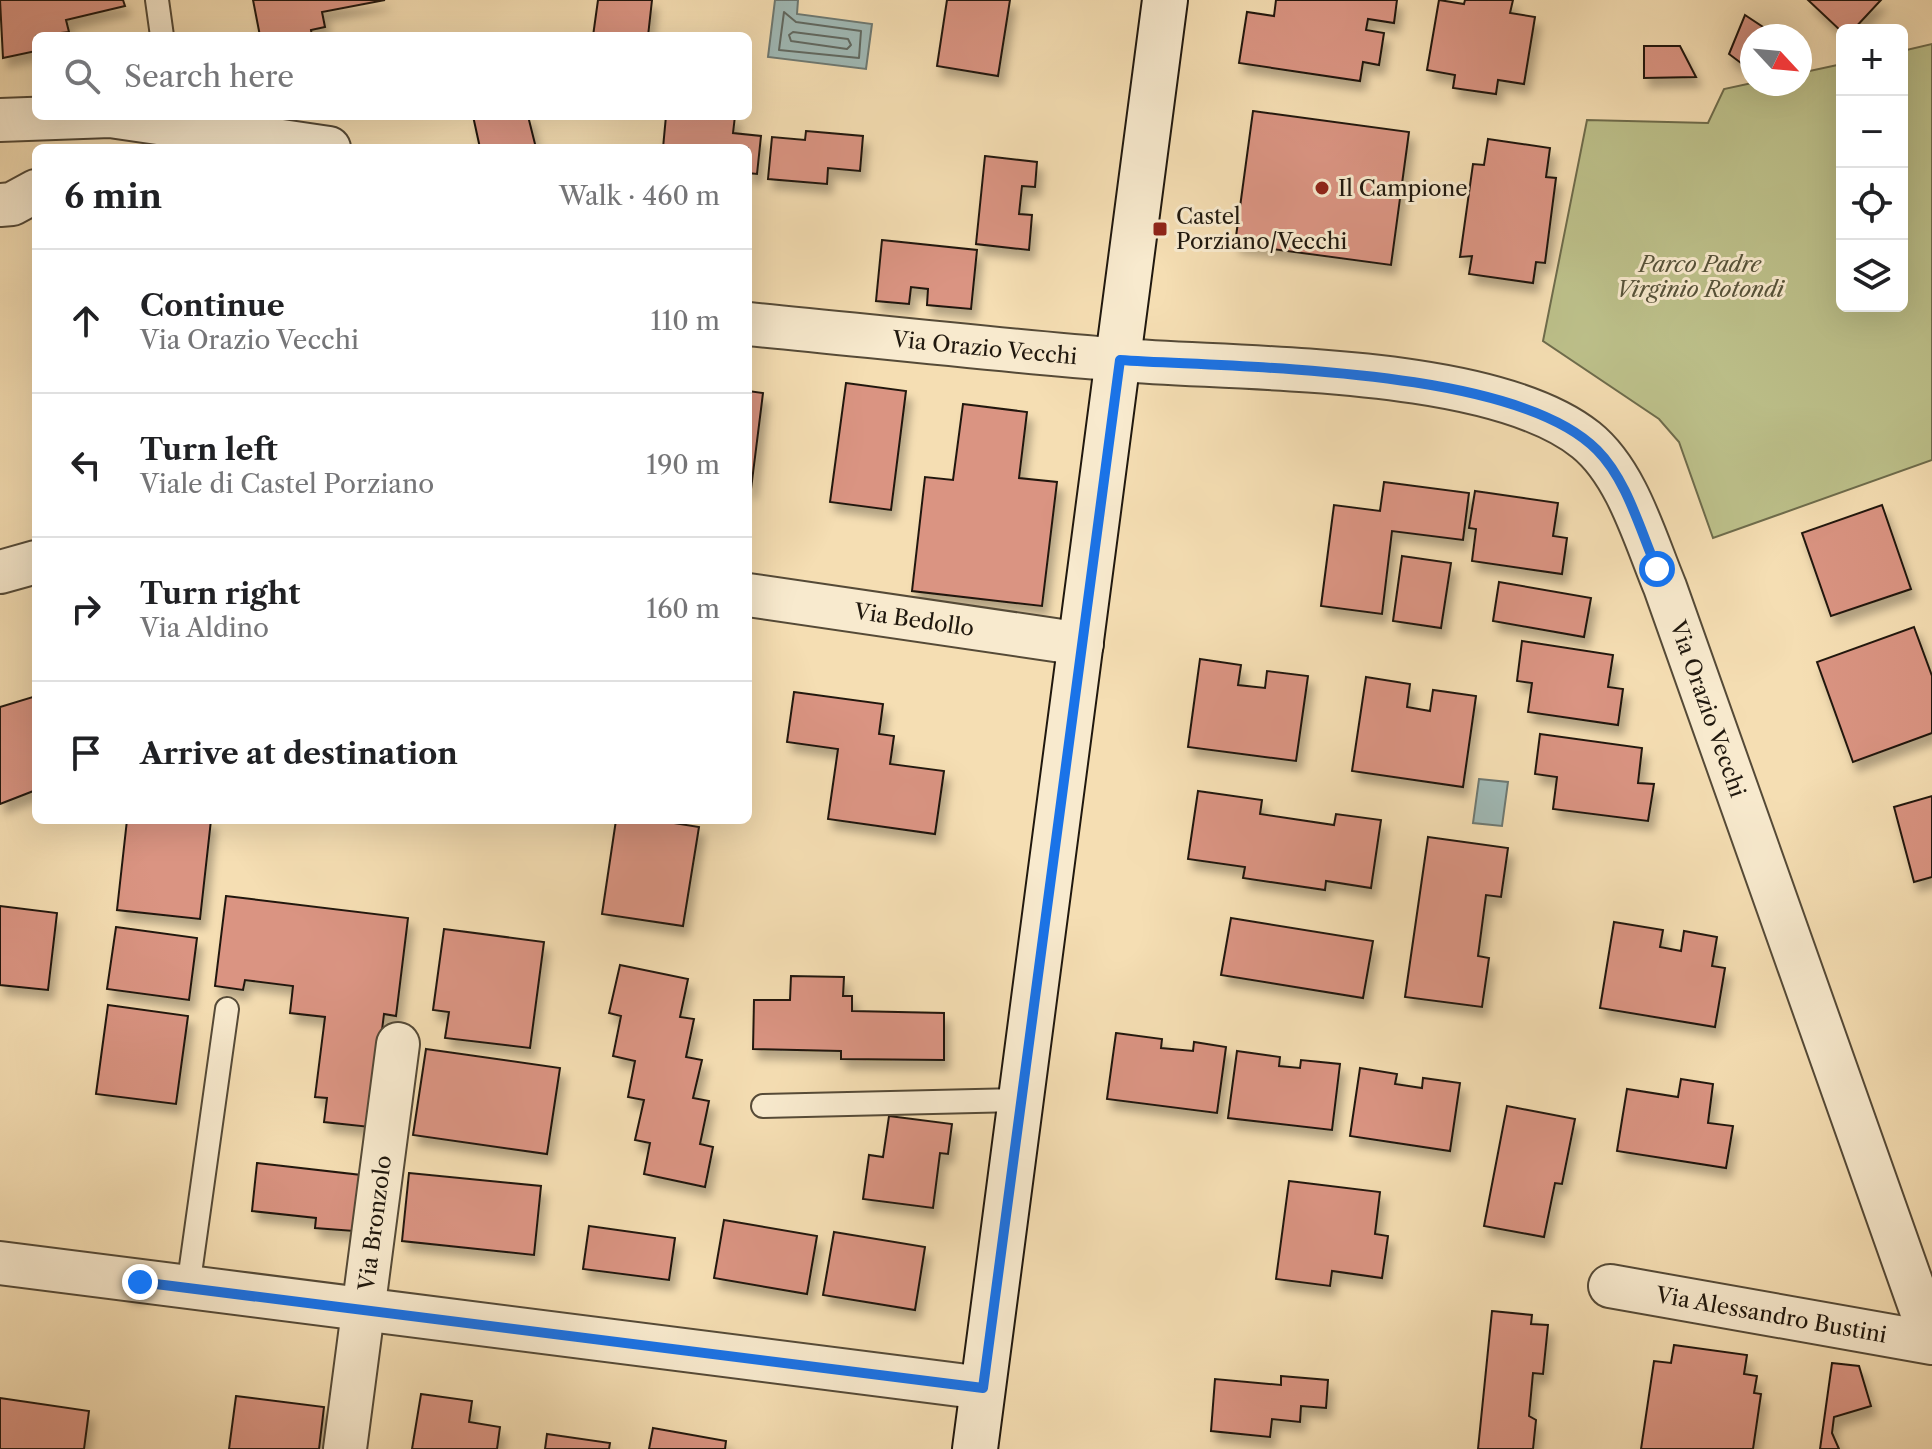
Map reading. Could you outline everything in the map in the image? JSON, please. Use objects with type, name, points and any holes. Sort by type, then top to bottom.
[{"type":"street","points":[[975,1449],[1165,0]]},
{"type":"street","points":[[0,120],[32,119]]},
{"type":"street","points":[[92,144],[107,120]]},
{"type":"street","points":[[175,121],[306,144]]},
{"type":"street","points":[[0,205],[12,204],[32,193]]},
{"type":"street","name":"Via Orazio Vecchi","points":[[752,324],[1120,360],[1395,379],[1441,386],[1541,415],[1575,432],[1604,458],[1621,486],[1665,587],[1932,1342]]},
{"type":"street","points":[[0,572],[32,563]]},
{"type":"street","name":"Via Bedollo","points":[[752,596],[1082,644]]},
{"type":"street","name":"Via Bronzolo","points":[[345,1449],[398,1044]]},
{"type":"street","points":[[0,1263],[983,1388]]},
{"type":"street","name":"Via Alessandro Bustini","points":[[1610,1286],[1932,1342]]},
{"type":"lane","points":[[157,0],[161,32]]},
{"type":"lane","points":[[188,1288],[227,1009]]},
{"type":"lane","points":[[763,1106],[1021,1100]]},
{"type":"green space","name":"Parco Padre Virginio Rotondi","points":[[1932,44],[1932,460],[1713,538],[1679,442],[1659,419],[1543,341],[1587,120],[1708,123],[1724,89],[1740,86],[1740,96],[1812,96],[1812,70],[1836,65],[1836,312],[1908,312],[1908,50]]},
{"type":"water","points":[[775,0],[798,0],[797,14],[872,24],[866,69],[768,57]]},
{"type":"water","points":[[1479,779],[1508,782],[1502,826],[1473,823]]},
{"type":"building","points":[[0,0],[123,0],[125,6],[66,20],[69,32],[32,32],[32,52],[3,58]]},
{"type":"building","points":[[253,0],[385,0],[322,12],[325,27],[311,32],[259,32]]},
{"type":"building","points":[[598,0],[652,0],[648,32],[594,32]]},
{"type":"building","points":[[947,0],[1010,0],[998,76],[937,66]]},
{"type":"building","points":[[1276,0],[1397,0],[1394,23],[1368,19],[1366,30],[1384,33],[1379,65],[1363,62],[1360,81],[1239,63],[1247,12],[1274,16]]},
{"type":"building","points":[[1439,0],[1464,4],[1465,0],[1513,0],[1510,13],[1535,17],[1524,84],[1498,80],[1496,94],[1453,88],[1455,75],[1427,70]]},
{"type":"building","points":[[1808,0],[1881,0],[1859,24],[1836,26]]},
{"type":"building","points":[[1745,15],[1758,24],[1741,24]]},
{"type":"building","points":[[1740,27],[1740,62],[1729,54]]},
{"type":"building","points":[[1644,46],[1680,46],[1696,77],[1644,78]]},
{"type":"building","name":"Il Campione","points":[[1253,111],[1409,132],[1391,265],[1235,244]]},
{"type":"building","points":[[474,120],[529,120],[535,144],[479,144]]},
{"type":"building","points":[[666,120],[735,120],[733,133],[761,136],[757,174],[752,173],[752,144],[663,144]]},
{"type":"building","points":[[806,131],[863,136],[860,171],[828,168],[827,184],[768,179],[772,137],[805,140]]},
{"type":"building","points":[[1488,139],[1550,148],[1546,177],[1556,178],[1545,263],[1536,262],[1533,283],[1469,274],[1472,256],[1460,257],[1473,164],[1484,165]]},
{"type":"building","points":[[985,156],[1037,162],[1035,187],[1022,186],[1019,214],[1032,215],[1029,250],[976,244]]},
{"type":"building","points":[[882,240],[977,250],[971,309],[927,305],[928,289],[911,287],[909,304],[876,301]]},
{"type":"building","points":[[846,383],[906,391],[891,510],[830,502]]},
{"type":"building","points":[[752,392],[763,393],[752,481]]},
{"type":"building","points":[[963,404],[1027,412],[1019,478],[1057,482],[1042,606],[912,591],[925,477],[953,480]]},
{"type":"building","points":[[1384,482],[1469,493],[1463,540],[1392,531],[1382,614],[1321,606],[1334,505],[1380,511]]},
{"type":"building","points":[[1475,491],[1558,503],[1553,536],[1567,538],[1562,574],[1472,561],[1476,529],[1469,528]]},
{"type":"building","points":[[1882,505],[1911,589],[1831,616],[1802,533]]},
{"type":"building","points":[[1402,556],[1451,563],[1441,628],[1393,621]]},
{"type":"building","points":[[1499,582],[1591,598],[1584,637],[1493,621]]},
{"type":"building","points":[[1914,627],[1932,676],[1932,733],[1853,762],[1817,662]]},
{"type":"building","points":[[1522,641],[1613,655],[1608,687],[1623,689],[1618,725],[1528,712],[1532,683],[1517,681]]},
{"type":"building","points":[[1200,659],[1241,665],[1238,685],[1265,688],[1267,671],[1308,676],[1296,761],[1188,747]]},
{"type":"building","points":[[1366,677],[1410,684],[1407,707],[1430,711],[1433,690],[1476,696],[1463,787],[1352,771]]},
{"type":"building","points":[[794,692],[883,704],[879,734],[894,736],[890,764],[944,771],[935,834],[828,819],[838,749],[787,742]]},
{"type":"building","points":[[32,697],[32,792],[0,804],[0,707]]},
{"type":"building","points":[[1540,734],[1642,748],[1638,783],[1654,784],[1648,821],[1553,809],[1557,777],[1535,774]]},
{"type":"building","points":[[1198,791],[1262,800],[1260,814],[1334,825],[1336,814],[1381,820],[1371,888],[1326,881],[1325,890],[1243,878],[1245,867],[1188,859]]},
{"type":"building","points":[[1932,796],[1932,877],[1914,882],[1894,807]]},
{"type":"building","points":[[127,824],[211,824],[200,919],[117,910]]},
{"type":"building","points":[[615,824],[699,827],[683,926],[602,914]]},
{"type":"building","points":[[1428,837],[1508,848],[1501,897],[1486,895],[1478,956],[1489,958],[1482,1007],[1405,997]]},
{"type":"building","points":[[226,896],[408,918],[396,1016],[384,1014],[370,1127],[324,1122],[327,1098],[315,1097],[325,1017],[290,1013],[293,986],[245,980],[243,990],[215,986]]},
{"type":"building","points":[[0,906],[57,913],[48,990],[0,985]]},
{"type":"building","points":[[1231,918],[1373,941],[1363,998],[1221,975]]},
{"type":"building","points":[[1614,922],[1663,930],[1660,947],[1681,951],[1684,931],[1717,937],[1712,966],[1725,968],[1715,1027],[1600,1008]]},
{"type":"building","points":[[116,927],[197,938],[189,1000],[107,989]]},
{"type":"building","points":[[444,929],[544,942],[530,1048],[445,1038],[449,1012],[433,1010]]},
{"type":"building","points":[[620,965],[688,979],[680,1017],[694,1019],[686,1057],[702,1060],[693,1098],[709,1101],[700,1144],[713,1147],[705,1187],[644,1174],[650,1143],[635,1140],[644,1100],[628,1097],[635,1061],[613,1056],[621,1016],[609,1013]]},
{"type":"building","points":[[791,976],[844,977],[843,996],[852,996],[852,1011],[944,1013],[944,1060],[841,1059],[841,1051],[753,1049],[754,1000],[790,1000]]},
{"type":"building","points":[[108,1005],[188,1016],[176,1104],[96,1094]]},
{"type":"building","points":[[1116,1033],[1162,1039],[1161,1048],[1193,1051],[1194,1042],[1226,1047],[1217,1113],[1107,1099]]},
{"type":"building","points":[[426,1049],[560,1068],[547,1154],[413,1135]]},
{"type":"building","points":[[1237,1051],[1280,1057],[1279,1066],[1300,1068],[1301,1060],[1340,1064],[1332,1130],[1228,1118]]},
{"type":"building","points":[[1360,1068],[1397,1074],[1395,1084],[1422,1088],[1423,1078],[1460,1083],[1450,1151],[1350,1136]]},
{"type":"building","points":[[1681,1079],[1713,1084],[1708,1123],[1733,1126],[1726,1168],[1617,1151],[1627,1089],[1678,1097]]},
{"type":"building","points":[[1507,1106],[1575,1119],[1562,1184],[1555,1183],[1544,1237],[1484,1226]]},
{"type":"building","points":[[889,1116],[952,1124],[948,1154],[940,1153],[933,1208],[863,1199],[869,1155],[883,1157]]},
{"type":"building","points":[[257,1163],[361,1175],[354,1231],[315,1228],[316,1218],[252,1211]]},
{"type":"building","points":[[409,1173],[541,1186],[534,1255],[402,1241]]},
{"type":"building","points":[[1289,1181],[1380,1192],[1375,1234],[1388,1236],[1382,1278],[1332,1271],[1330,1286],[1276,1279]]},
{"type":"building","points":[[724,1220],[817,1236],[807,1294],[714,1278]]},
{"type":"building","points":[[589,1226],[675,1238],[669,1280],[583,1269]]},
{"type":"building","points":[[834,1232],[925,1247],[915,1310],[823,1295]]},
{"type":"building","points":[[1492,1311],[1532,1315],[1531,1324],[1548,1325],[1543,1374],[1533,1373],[1529,1416],[1536,1420],[1533,1449],[1478,1449]]},
{"type":"building","points":[[1674,1345],[1747,1355],[1744,1374],[1757,1376],[1754,1393],[1761,1394],[1753,1449],[1641,1449],[1654,1361],[1671,1363]]},
{"type":"building","points":[[1832,1363],[1859,1366],[1871,1406],[1834,1417],[1832,1433],[1839,1449],[1820,1449]]},
{"type":"building","points":[[1281,1376],[1328,1380],[1326,1408],[1301,1406],[1300,1422],[1272,1419],[1270,1437],[1211,1431],[1215,1379],[1281,1385]]},
{"type":"building","points":[[421,1394],[472,1401],[469,1422],[500,1427],[497,1449],[412,1449]]},
{"type":"building","points":[[236,1396],[324,1407],[319,1449],[229,1449]]},
{"type":"building","points":[[0,1398],[89,1411],[84,1449],[0,1449]]},
{"type":"building","points":[[653,1428],[726,1441],[725,1449],[649,1449]]},
{"type":"building","points":[[547,1434],[610,1443],[609,1449],[545,1449]]},
{"type":"place","name":"Il Campione","points":[[1322,188]]},
{"type":"place","name":"Castel Porziano/Vecchi","points":[[1160,229]]},
{"type":"route","points":[[140,1282],[983,1388],[1120,360],[1395,379],[1465,391],[1541,415],[1585,439],[1610,465],[1657,569]]}]
